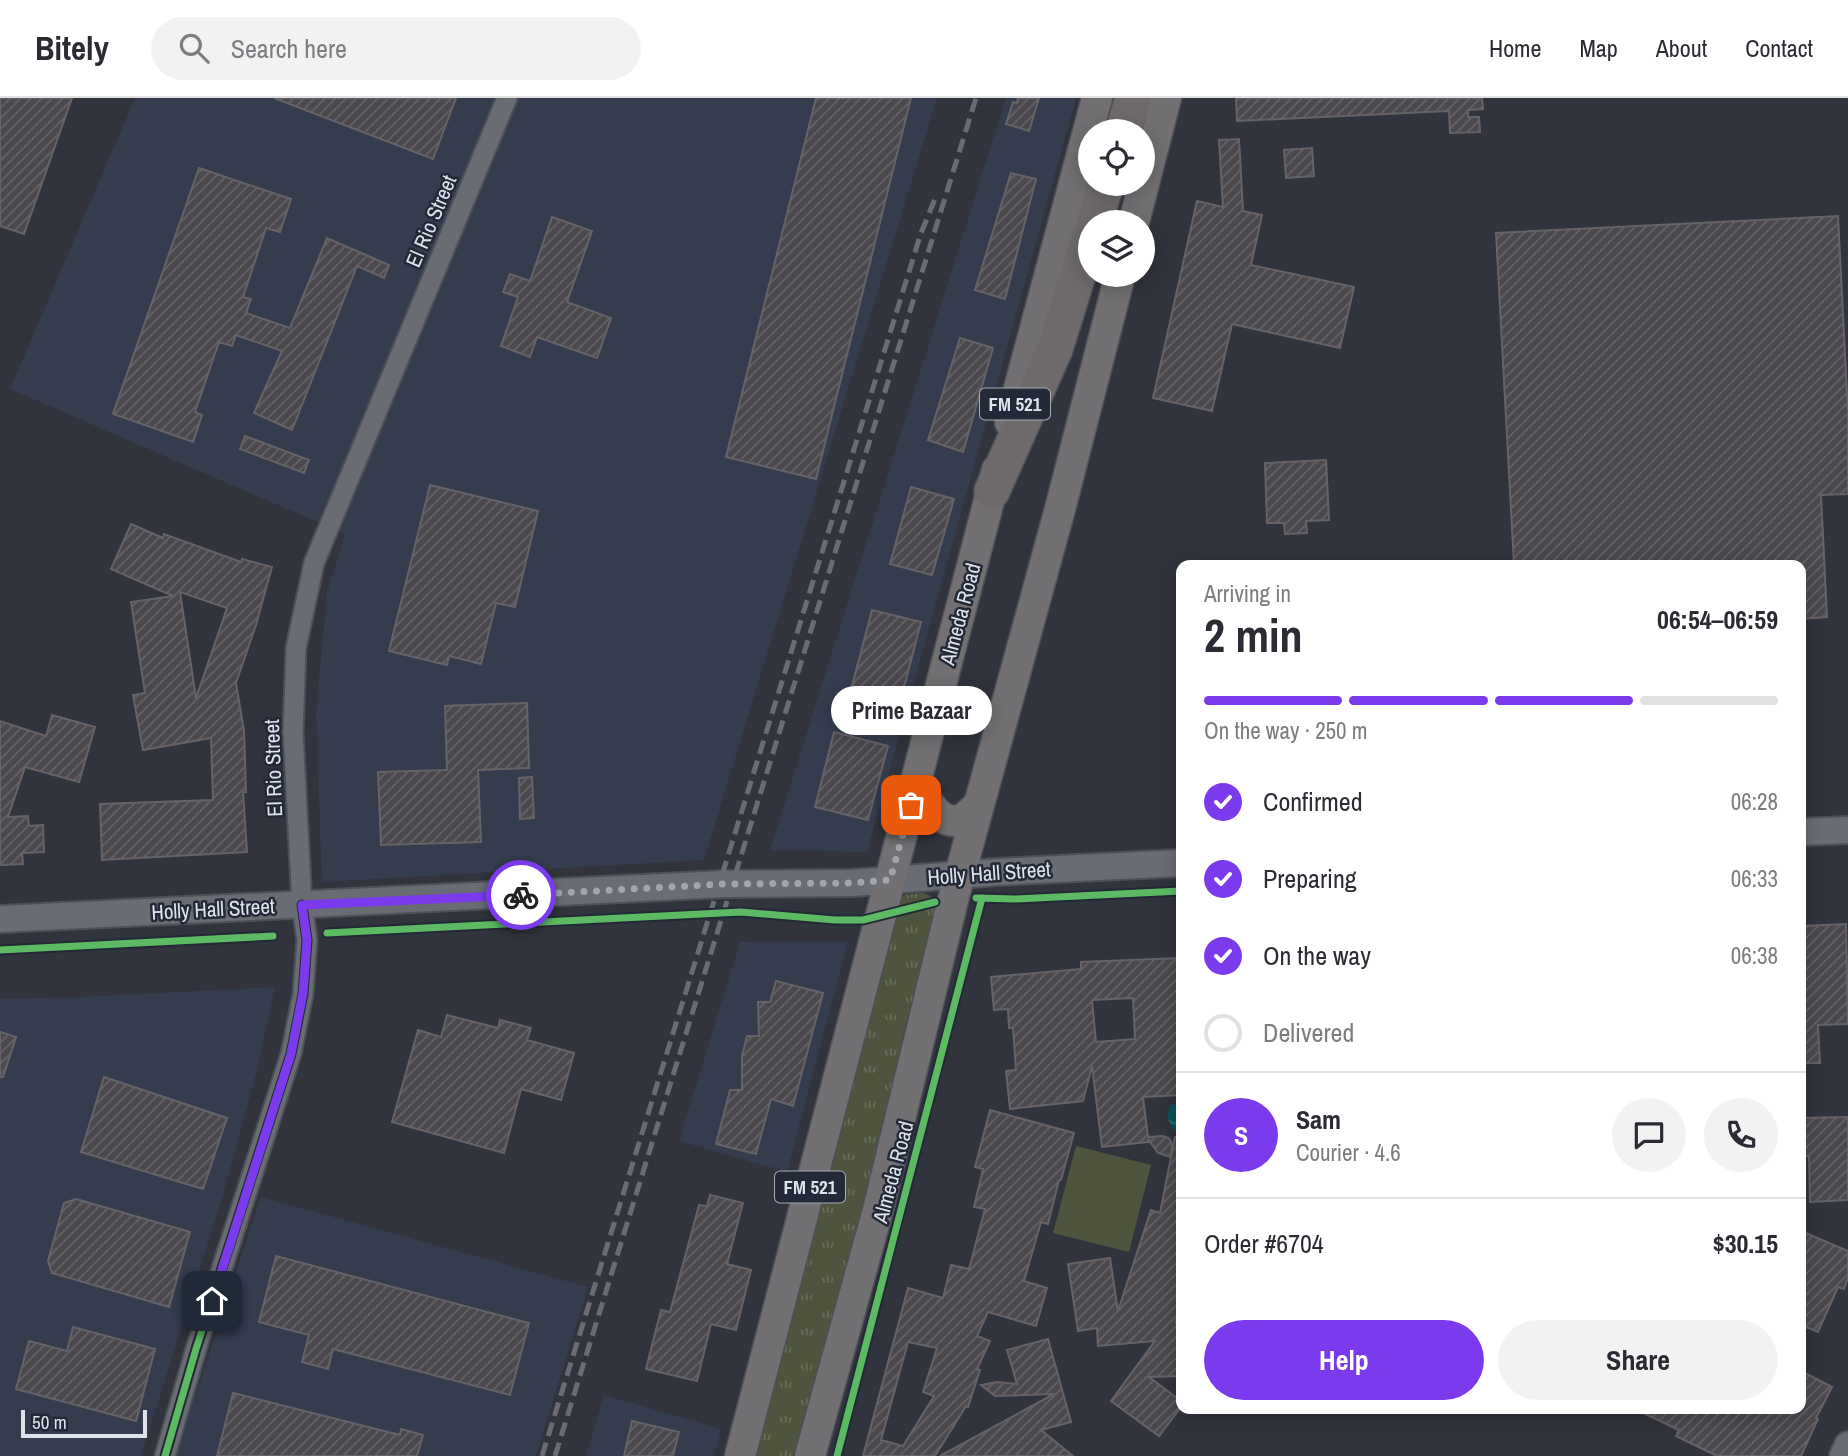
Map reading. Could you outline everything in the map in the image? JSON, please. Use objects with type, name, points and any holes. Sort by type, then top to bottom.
[{"type":"highway","points":[[1127,119],[1133,98]]},
{"type":"highway","points":[[992,491],[1055,349],[1078,275]]},
{"type":"main road","name":"Almeda Road","points":[[740,1456],[1097,98]]},
{"type":"main road","points":[[1137,210],[1166,98]]},
{"type":"main road","name":"Almeda Road","points":[[810,1456],[878,1210],[960,874],[1117,287]]},
{"type":"main road","points":[[916,784],[934,811],[942,818],[952,821],[963,819],[979,804]]},
{"type":"street","name":"El Rio Street","points":[[165,1456],[196,1349],[291,1054],[304,980],[307,940],[302,905],[293,706],[296,648],[314,563],[507,98]]},
{"type":"street","points":[[1806,832],[1848,830]]},
{"type":"street","name":"Holly Hall Street","points":[[0,919],[724,884],[852,883],[960,874],[1176,863]]},
{"type":"street","points":[[1843,1456],[1848,1445]]},
{"type":"shaded area","points":[[135,98],[937,98],[704,860],[322,882],[316,713],[327,592],[345,534],[10,389]]},
{"type":"shaded area","points":[[1006,98],[1076,98],[867,852],[770,850]]},
{"type":"shaded area","points":[[848,941],[787,1172],[679,1141],[740,942]]},
{"type":"shaded area","points":[[275,987],[257,1070],[223,1195],[141,1456],[0,1456],[0,999]]},
{"type":"shaded area","points":[[261,1197],[588,1287],[536,1456],[175,1456]]},
{"type":"shaded area","points":[[604,1395],[721,1429],[714,1456],[586,1456]]},
{"type":"green space","points":[[923,893],[934,900],[899,909],[904,895]]},
{"type":"green space","points":[[936,907],[802,1456],[756,1456],[895,918]]},
{"type":"green space","points":[[1076,1146],[1151,1165],[1129,1252],[1053,1233]]},
{"type":"water","points":[[1176,1104],[1176,1131],[1167,1117],[1170,1106]]},
{"type":"building","points":[[0,98],[72,98],[24,234],[0,226]]},
{"type":"building","points":[[274,98],[456,98],[433,159]]},
{"type":"building","points":[[816,98],[911,98],[816,479],[726,457]]},
{"type":"building","points":[[1018,98],[1039,98],[1029,131],[1006,124],[1013,102],[1017,103]]},
{"type":"building","points":[[1236,98],[1482,98],[1483,109],[1468,110],[1468,117],[1479,117],[1480,132],[1450,133],[1449,111],[1237,121]]},
{"type":"building","points":[[1239,139],[1243,211],[1262,215],[1251,265],[1354,287],[1340,348],[1232,324],[1212,411],[1153,398],[1197,201],[1223,207],[1219,140]]},
{"type":"building","points":[[1312,148],[1314,176],[1286,178],[1284,150]]},
{"type":"building","points":[[199,168],[291,199],[280,232],[266,228],[243,297],[251,299],[246,313],[290,328],[327,238],[389,265],[384,278],[357,266],[292,430],[254,413],[282,351],[236,335],[232,346],[219,342],[195,412],[202,415],[193,442],[113,414]]},
{"type":"building","points":[[1011,173],[1036,179],[1005,299],[975,290]]},
{"type":"building","points":[[1838,216],[1848,413],[1848,494],[1821,495],[1827,617],[1806,619],[1806,560],[1514,560],[1496,233]]},
{"type":"building","points":[[552,217],[592,231],[567,302],[611,318],[597,358],[537,337],[530,357],[501,346],[518,297],[503,292],[510,274],[530,281]]},
{"type":"building","points":[[960,338],[993,348],[963,452],[928,440]]},
{"type":"building","points":[[245,436],[309,460],[304,473],[240,449]]},
{"type":"building","points":[[1326,460],[1329,520],[1306,521],[1307,533],[1285,534],[1284,523],[1267,523],[1265,463]]},
{"type":"building","points":[[430,485],[538,511],[515,607],[496,603],[481,664],[449,656],[447,665],[389,651]]},
{"type":"building","points":[[911,487],[954,499],[932,575],[890,564]]},
{"type":"building","points":[[131,524],[163,538],[164,534],[241,562],[242,559],[272,567],[236,683],[244,731],[246,792],[243,792],[247,852],[102,860],[100,804],[213,800],[211,738],[143,750],[133,695],[145,693],[131,602],[173,596],[111,569]],"holes":[[[180,592],[227,608],[196,698]]]},
{"type":"building","points":[[872,610],[921,622],[901,699],[852,686]]},
{"type":"building","points":[[527,703],[529,768],[478,770],[481,842],[381,845],[378,772],[447,770],[445,706]]},
{"type":"building","points":[[52,715],[95,727],[79,782],[25,767],[8,817],[28,816],[29,826],[43,825],[44,852],[22,853],[23,864],[0,865],[0,721],[46,736]]},
{"type":"building","points":[[834,732],[888,746],[868,820],[815,807]]},
{"type":"building","points":[[532,777],[534,818],[520,819],[519,778]]},
{"type":"building","points":[[1846,924],[1848,1024],[1818,1025],[1820,1063],[1806,1063],[1806,926]]},
{"type":"building","points":[[1176,958],[1176,1095],[1143,1097],[1148,1137],[1169,1138],[1172,1144],[1171,1156],[1176,1137],[1176,1376],[1149,1377],[1176,1397],[1176,1414],[1159,1436],[1111,1401],[1155,1341],[1098,1346],[1097,1328],[1078,1331],[1068,1264],[1110,1258],[1118,1311],[1151,1210],[1160,1213],[1171,1157],[1158,1153],[1148,1139],[1149,1142],[1102,1147],[1092,1066],[1083,1101],[1010,1109],[1006,1071],[1016,1070],[1013,1028],[1009,1028],[1008,1009],[994,1010],[991,977],[1081,969],[1081,962]],"holes":[[[1133,998],[1135,1039],[1096,1042],[1092,1000]]]},
{"type":"building","points":[[776,981],[823,993],[793,1106],[771,1099],[756,1154],[716,1144],[730,1090],[742,1090],[742,1056],[747,1036],[759,1036],[758,1002],[770,1002]]},
{"type":"building","points":[[447,1015],[498,1028],[500,1020],[531,1028],[527,1040],[574,1053],[561,1100],[521,1089],[504,1153],[392,1122],[418,1030],[441,1037]]},
{"type":"building","points":[[0,1032],[16,1037],[3,1077],[0,1077]]},
{"type":"building","points":[[104,1077],[227,1118],[203,1189],[81,1152]]},
{"type":"building","points":[[990,1110],[1074,1133],[1048,1224],[1041,1222],[1024,1281],[1047,1288],[1036,1326],[988,1312],[977,1336],[990,1341],[977,1369],[980,1370],[968,1407],[966,1406],[935,1456],[863,1456],[908,1288],[943,1298],[951,1265],[969,1269],[985,1209],[974,1207],[983,1169],[975,1167]],"holes":[[[908,1342],[937,1348],[923,1392],[934,1396],[903,1446],[881,1440]]]},
{"type":"building","points":[[1848,1117],[1848,1200],[1810,1202],[1806,1118]]},
{"type":"building","points":[[710,1195],[743,1203],[727,1264],[751,1270],[736,1330],[711,1324],[697,1381],[646,1369],[661,1310],[670,1312],[699,1205],[707,1206]]},
{"type":"building","points":[[76,1199],[190,1232],[169,1307],[52,1273],[48,1261],[64,1203]]},
{"type":"building","points":[[1806,1233],[1848,1251],[1848,1278],[1844,1289],[1838,1287],[1818,1332],[1806,1327]]},
{"type":"building","points":[[276,1256],[529,1323],[510,1395],[333,1349],[328,1369],[302,1362],[309,1335],[259,1322]]},
{"type":"building","points":[[73,1327],[155,1349],[136,1421],[16,1389],[29,1341],[67,1351]]},
{"type":"building","points":[[1048,1339],[1071,1422],[1041,1430],[1073,1456],[940,1456],[1054,1394],[995,1396],[981,1385],[997,1382],[1017,1384],[1007,1350]]},
{"type":"building","points":[[1806,1374],[1832,1387],[1801,1456],[1717,1456],[1676,1436],[1679,1430],[1645,1414],[1806,1414]]},
{"type":"building","points":[[233,1393],[400,1435],[401,1429],[423,1435],[417,1456],[217,1456]]},
{"type":"building","points":[[632,1421],[679,1432],[673,1456],[624,1456]]},
{"type":"railway","points":[[555,1456],[976,98]]},
{"type":"railway","points":[[542,1456],[921,233],[935,199]]},
{"type":"cycle path","points":[[976,898],[1015,899],[1176,891]]},
{"type":"cycle path","points":[[837,1456],[982,898]]},
{"type":"cycle path","points":[[327,933],[741,912],[863,920],[935,902]]},
{"type":"cycle path","points":[[165,1456],[196,1349],[291,1054],[303,994],[307,940],[302,905]]},
{"type":"cycle path","points":[[0,950],[273,936]]},
{"type":"way so far","points":[[521,895],[724,884],[890,880],[911,805]]},
{"type":"place","name":"Prime Bazaar","points":[[911,805]]},
{"type":"route","points":[[212,1301],[291,1054],[303,993],[307,940],[302,905],[521,895]]}]
